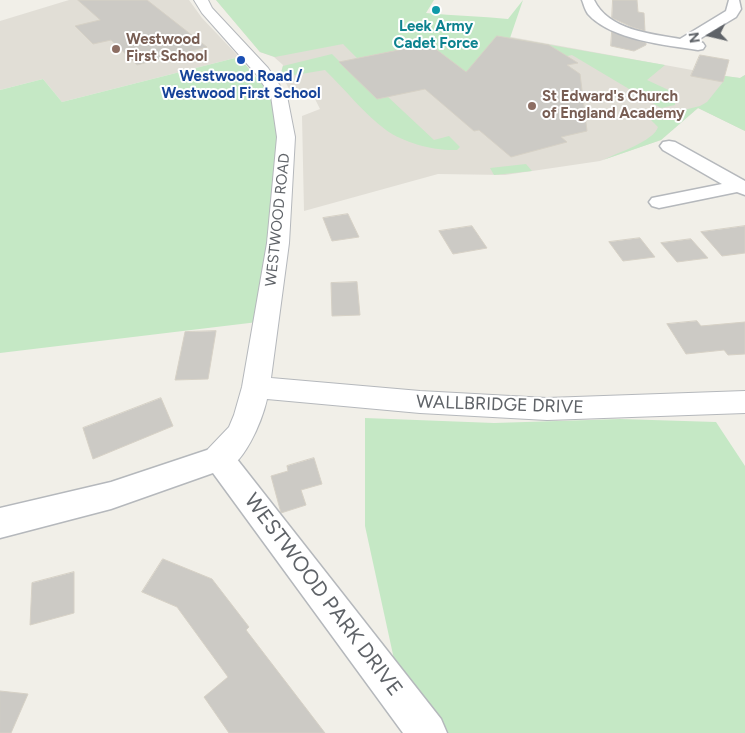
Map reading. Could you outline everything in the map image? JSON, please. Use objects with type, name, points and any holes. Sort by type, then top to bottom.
[{"type":"street","name":"WESTWOOD ROAD","points":[[201,0],[207,10],[262,71],[279,96],[286,136],[278,243],[256,387],[240,434],[219,458]]},
{"type":"street","points":[[588,0],[592,12],[608,24],[636,33],[698,46]]},
{"type":"street","points":[[683,43],[731,14],[735,9],[734,2]]},
{"type":"street","points":[[669,146],[742,187]]},
{"type":"street","points":[[659,202],[742,187]]},
{"type":"street","name":"WALLBRIDGE DRIVE","points":[[256,387],[420,402],[547,409],[745,402]]},
{"type":"street","points":[[0,523],[126,492],[168,479],[219,458]]},
{"type":"street","name":"WESTWOOD PARK DRIVE","points":[[219,458],[427,733]]},
{"type":"shaded area","name":"Westwood First School","points":[[69,0],[189,0],[202,18],[239,57],[62,102],[43,79],[0,90],[0,21]]},
{"type":"shaded area","name":"St Edward's Church of England Academy","points":[[216,0],[407,18],[725,76],[740,78],[745,75],[745,131],[698,108],[661,140],[600,161],[505,175],[438,174],[304,211],[302,116],[320,109],[315,99],[292,95],[281,73],[283,65],[274,57],[260,52]]},
{"type":"green space","points":[[216,0],[434,0],[426,13],[508,19],[523,0],[510,38],[665,65],[647,80],[675,93],[675,105],[661,108],[572,55],[464,79],[429,44],[357,58],[343,44],[275,57],[260,52]]},
{"type":"green space","points":[[332,54],[377,99],[388,97],[434,140],[449,136],[460,147],[457,150],[430,148],[393,135],[370,117],[325,70],[283,77],[281,73],[283,66]]},
{"type":"green space","points":[[239,57],[282,108],[266,321],[0,353],[0,90],[43,79],[62,102]]},
{"type":"green space","points":[[745,75],[745,131],[698,108],[661,140],[603,160],[650,137],[658,127],[651,120],[659,116],[700,106],[707,102],[723,82],[725,76],[740,78]]},
{"type":"green space","points":[[526,164],[532,171],[494,175],[490,168]]},
{"type":"green space","points":[[365,418],[494,423],[620,419],[716,422],[745,466],[745,733],[446,733],[397,673],[365,526]]},
{"type":"building","points":[[78,0],[147,0],[207,47],[137,65],[111,40],[93,44],[75,26],[100,20]]},
{"type":"building","points":[[613,0],[637,0],[638,12],[644,13],[645,31],[612,18]]},
{"type":"building","points":[[612,32],[646,43],[646,45],[634,51],[611,46]]},
{"type":"building","points":[[497,36],[549,45],[578,63],[567,65],[580,74],[587,131],[561,137],[567,142],[511,157],[479,130],[474,131],[425,89],[377,99],[339,62],[429,44],[466,72]]},
{"type":"building","points":[[700,55],[729,60],[723,82],[691,76]]},
{"type":"building","points":[[348,214],[359,237],[332,241],[323,218]]},
{"type":"building","points":[[472,226],[487,248],[453,254],[439,231]]},
{"type":"building","points":[[745,226],[745,253],[722,256],[701,232]]},
{"type":"building","points":[[640,238],[655,257],[623,261],[609,242]]},
{"type":"building","points":[[691,239],[708,258],[677,262],[661,243]]},
{"type":"building","points":[[357,282],[360,315],[332,316],[331,283]]},
{"type":"building","points":[[697,321],[701,326],[745,322],[745,354],[728,355],[724,350],[686,354],[667,324]]},
{"type":"building","points":[[216,331],[208,379],[175,380],[185,332]]},
{"type":"building","points":[[161,398],[173,426],[93,459],[83,428]]},
{"type":"building","points":[[314,458],[322,484],[301,490],[306,505],[281,513],[271,476],[288,471],[287,466]]},
{"type":"building","points":[[163,559],[212,579],[249,627],[246,630],[325,733],[229,733],[204,697],[228,677],[177,607],[142,592]]},
{"type":"building","points":[[74,572],[74,613],[30,625],[32,583]]},
{"type":"building","points":[[0,691],[28,694],[11,733],[0,733]]},
{"type":"place","name":"Leek Army Cadet Force","points":[[436,10]]},
{"type":"place","name":"Westwood First School","points":[[116,49]]},
{"type":"place","name":"Westwood Road / Westwood First School","points":[[241,60]]},
{"type":"place","name":"St Edward's Church of England Academy","points":[[532,106]]}]
